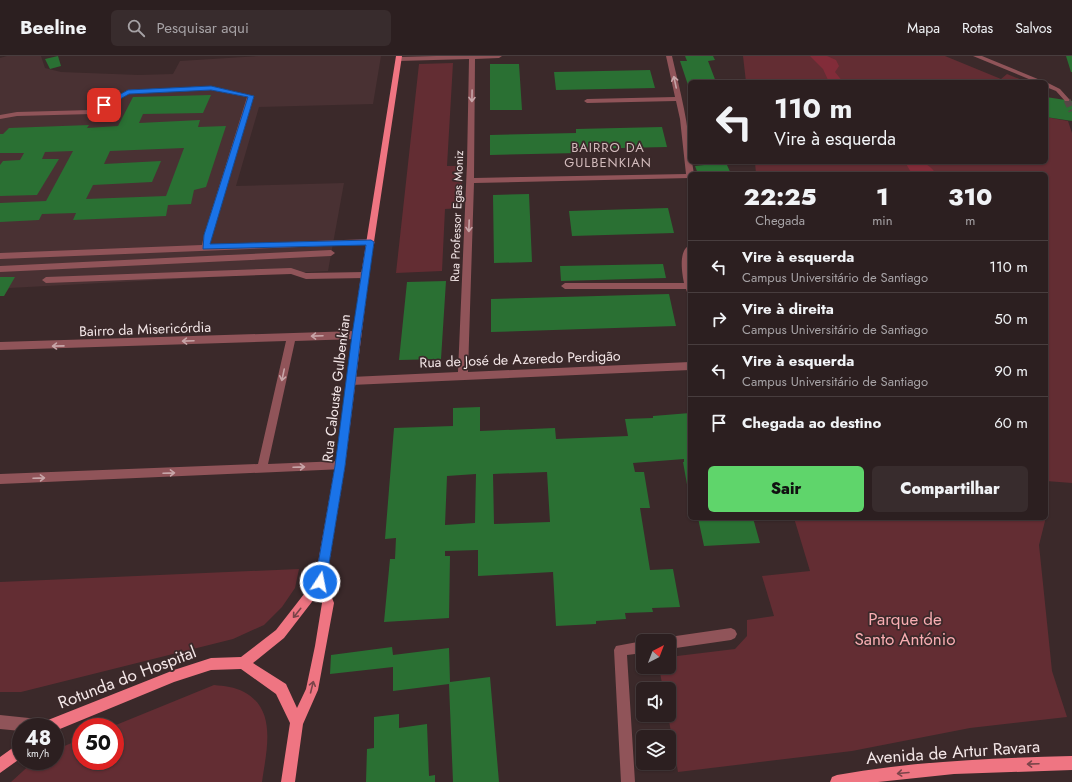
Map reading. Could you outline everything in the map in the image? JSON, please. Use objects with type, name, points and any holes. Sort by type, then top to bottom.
[{"type":"main road","name":"Rua Calouste Gulbenkian","points":[[320,582],[340,466],[356,335],[399,57]]},
{"type":"main road","points":[[298,723],[281,689],[243,663],[280,634],[320,582]]},
{"type":"main road","points":[[288,782],[298,723],[312,690],[328,603],[320,582]]},
{"type":"main road","name":"Rotunda do Hospital","points":[[64,721],[174,676],[211,664],[243,663]]},
{"type":"main road","points":[[0,766],[12,756]]},
{"type":"main road","name":"Avenida de Artur Ravara","points":[[836,782],[861,777],[990,765],[1072,763]]},
{"type":"street","points":[[399,57],[499,56]]},
{"type":"street","points":[[669,56],[679,99],[688,162]]},
{"type":"street","points":[[976,56],[1037,80]]},
{"type":"street","name":"Rua Professor Egas Moniz","points":[[463,376],[470,181],[472,57]]},
{"type":"street","points":[[1048,85],[1058,90],[1067,100]]},
{"type":"street","points":[[0,117],[17,114],[92,112],[128,92],[211,88],[251,96],[208,235],[206,247]]},
{"type":"street","points":[[587,101],[679,99]]},
{"type":"street","points":[[470,181],[688,176]]},
{"type":"street","points":[[0,256],[206,247],[371,242]]},
{"type":"street","points":[[0,269],[331,253]]},
{"type":"street","points":[[688,255],[685,265],[688,279]]},
{"type":"street","points":[[46,280],[292,271],[306,276],[365,275]]},
{"type":"street","points":[[565,286],[688,288]]},
{"type":"street","name":"Bairro da Misericórdia","points":[[0,346],[356,335]]},
{"type":"street","points":[[262,468],[291,337]]},
{"type":"street","name":"Rua de José de Azeredo Perdigão","points":[[350,381],[688,366]]},
{"type":"street","points":[[0,479],[340,466]]},
{"type":"street","points":[[676,642],[731,634]]},
{"type":"street","points":[[628,782],[620,650],[636,648]]},
{"type":"street","points":[[0,722],[12,723]]},
{"type":"shaded area","points":[[7,56],[41,56],[45,68],[61,72],[139,75],[173,74],[180,61],[259,56],[381,56],[373,104],[259,107],[236,186],[344,183],[328,271],[9,288],[4,296],[0,296],[0,58]]},
{"type":"shaded area","points":[[810,56],[827,56],[836,60],[839,66],[835,72],[841,80],[828,80],[823,69]]},
{"type":"shaded area","points":[[906,164],[926,164],[934,172],[911,172]]},
{"type":"green space","points":[[743,56],[945,56],[1001,79],[1007,74],[1022,80],[746,80]]},
{"type":"green space","points":[[453,63],[447,166],[462,166],[461,208],[445,209],[442,271],[396,273],[419,64]]},
{"type":"green space","points":[[1048,117],[1068,121],[1072,133],[1072,483],[1048,481],[1048,172],[756,172],[755,164],[1048,164]]},
{"type":"green space","name":"Parque de Santo António","points":[[795,520],[1045,520],[1039,545],[1052,671],[1067,717],[970,728],[852,751],[678,772],[676,761],[676,730],[671,730],[669,722],[676,722],[676,682],[662,682],[660,674],[676,674],[676,656],[735,649],[747,636],[747,620],[774,616],[762,576],[810,571]]},
{"type":"green space","points":[[299,569],[295,588],[282,607],[264,625],[233,639],[21,692],[0,692],[0,582]]},
{"type":"green space","points":[[214,685],[226,686],[241,690],[255,700],[262,709],[266,720],[267,745],[262,782],[11,782],[24,770],[64,770],[64,746],[72,743],[72,770],[124,770],[124,722]]},
{"type":"building","points":[[58,56],[61,66],[50,69],[45,59]]},
{"type":"building","points":[[685,56],[713,56],[715,60],[708,61],[715,80],[688,80],[688,85],[680,61],[687,61]]},
{"type":"building","points":[[1066,56],[1072,56],[1072,72],[1071,72]]},
{"type":"building","points":[[490,64],[519,64],[522,110],[490,110]]},
{"type":"building","points":[[650,70],[655,88],[556,90],[554,72]]},
{"type":"building","points":[[211,95],[203,113],[143,114],[139,123],[200,120],[198,127],[226,126],[206,187],[194,190],[191,204],[168,205],[166,216],[73,220],[76,213],[42,214],[39,220],[0,222],[0,203],[46,201],[73,151],[45,152],[42,159],[59,159],[37,195],[0,196],[0,165],[3,161],[20,160],[24,153],[0,153],[0,134],[3,134],[9,128],[89,125],[87,128],[118,126],[133,97]],"holes":[[[184,148],[166,196],[86,199],[93,185],[152,182],[161,161],[104,164],[110,151]]]},
{"type":"building","points":[[1048,97],[1072,101],[1072,121],[1048,117]]},
{"type":"building","points":[[662,127],[667,147],[578,149],[579,153],[490,155],[490,135],[576,133],[576,129]]},
{"type":"building","points":[[735,164],[727,165],[730,172],[697,172],[695,166]]},
{"type":"building","points":[[529,194],[532,262],[494,263],[493,195]]},
{"type":"building","points":[[668,208],[674,233],[572,236],[569,211]]},
{"type":"building","points":[[663,264],[666,278],[561,281],[560,266]]},
{"type":"building","points":[[0,277],[15,277],[4,296],[0,296]]},
{"type":"building","points":[[446,281],[441,359],[399,360],[407,282]]},
{"type":"building","points":[[669,294],[676,326],[491,332],[491,299]]},
{"type":"building","points":[[480,407],[480,431],[555,428],[556,439],[628,436],[625,419],[653,418],[653,416],[688,413],[688,490],[683,462],[684,459],[633,463],[635,472],[644,472],[650,508],[640,508],[650,570],[673,569],[680,607],[652,608],[653,612],[625,613],[626,619],[596,621],[596,624],[556,626],[553,572],[478,576],[478,550],[445,551],[445,556],[450,556],[449,618],[384,622],[390,559],[395,559],[396,538],[385,539],[394,428],[453,426],[453,408]],"holes":[[[547,472],[550,522],[494,524],[493,474]],[[476,474],[475,523],[445,525],[447,476]]]},
{"type":"building","points":[[698,520],[754,520],[760,543],[704,546]]},
{"type":"building","points":[[392,647],[393,655],[449,648],[450,682],[490,677],[499,782],[453,782],[449,684],[393,691],[393,667],[330,674],[331,655]]},
{"type":"building","points":[[399,714],[399,728],[427,724],[429,776],[435,775],[435,782],[366,782],[367,749],[374,748],[374,717]]},
{"type":"tunnel","points":[[1067,100],[1072,111]]},
{"type":"district","name":"BAIRRO DA GULBENKIAN","points":[[608,154]]},
{"type":"route","points":[[104,105],[128,92],[211,88],[251,96],[208,235],[206,247],[371,242],[356,335],[340,466],[320,582]]}]
